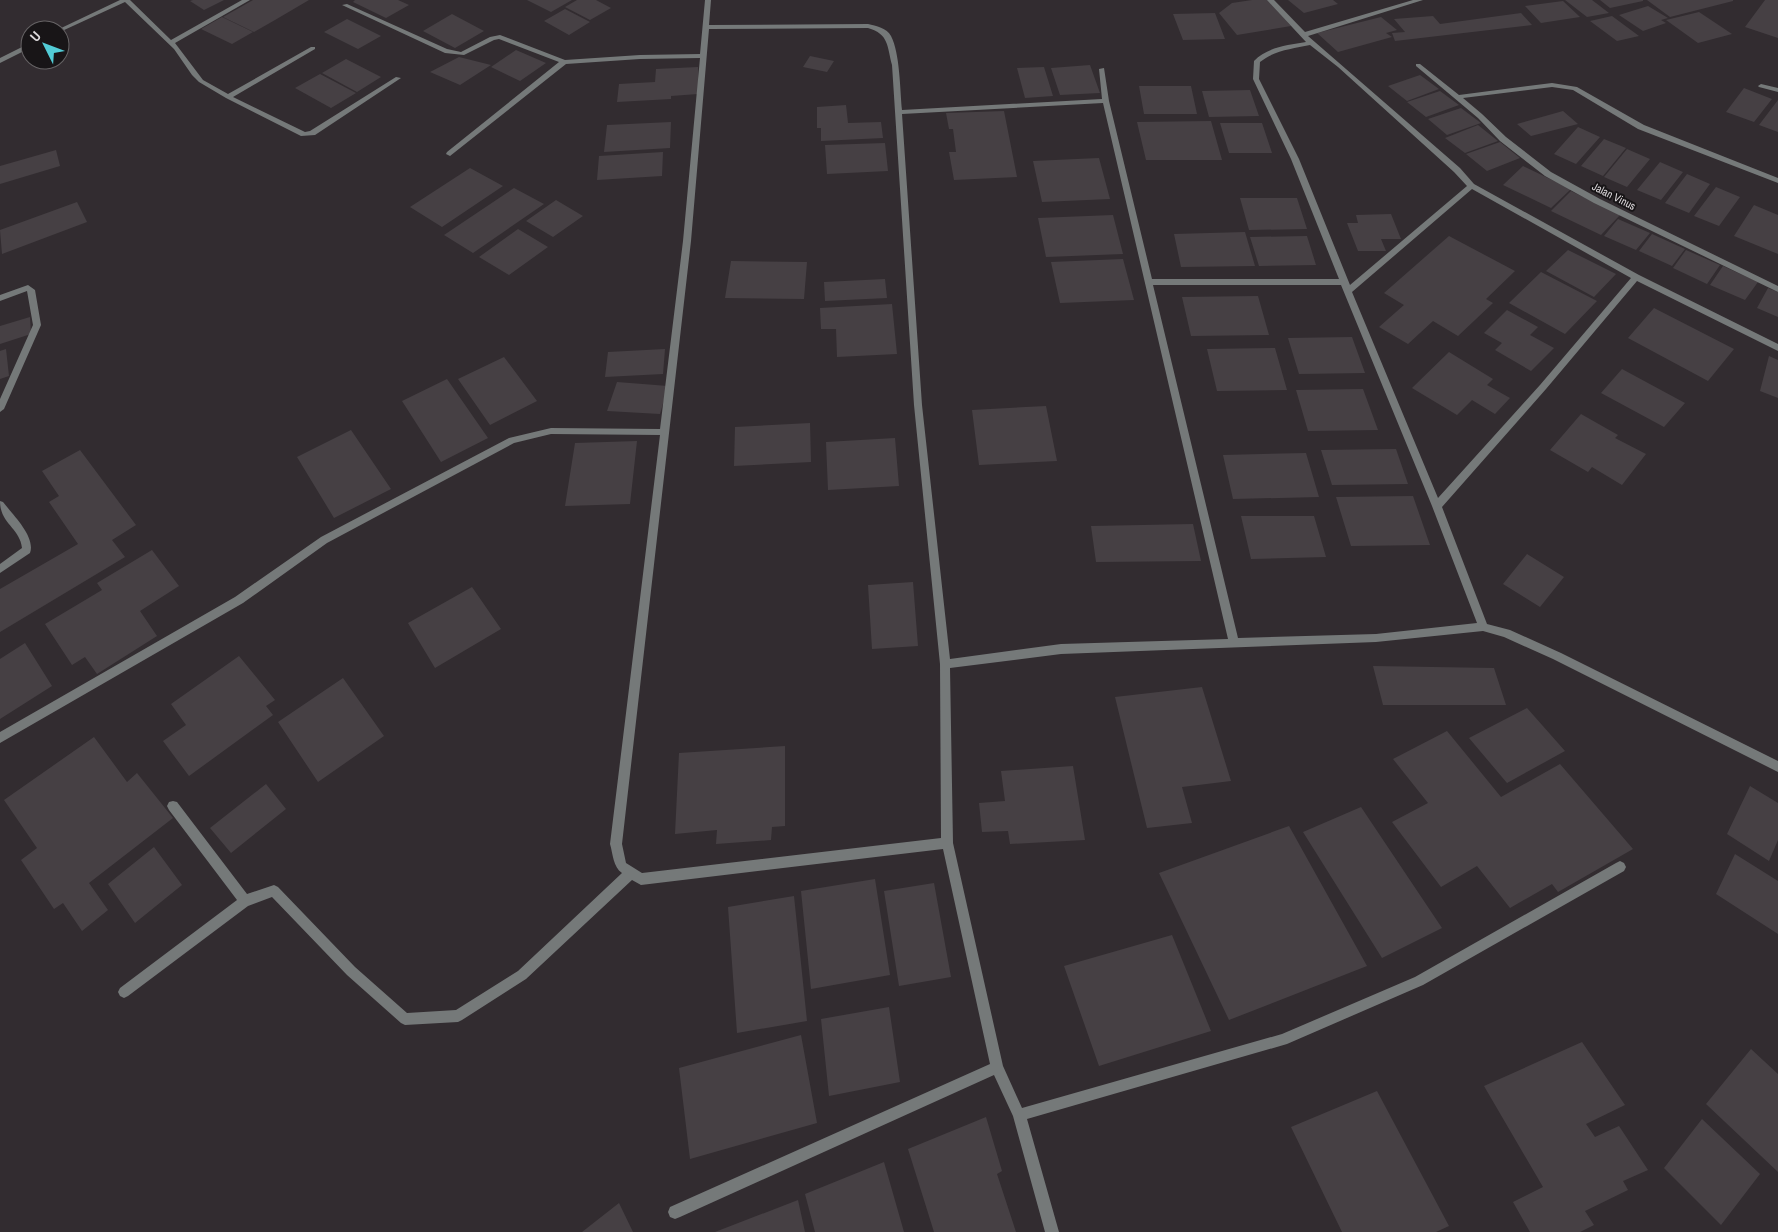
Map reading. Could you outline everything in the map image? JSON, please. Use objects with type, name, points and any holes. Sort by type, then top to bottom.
[{"type":"street","points":[[70,25],[125,0],[170,43],[201,81],[228,97],[304,134],[312,133],[398,78]]},
{"type":"street","points":[[170,43],[247,0]]},
{"type":"street","points":[[708,0],[687,241],[663,432],[616,844],[621,866],[641,879],[947,843]]},
{"type":"street","points":[[1270,0],[1311,43],[1340,66],[1457,170],[1471,186],[1636,276],[1778,348]]},
{"type":"street","points":[[1303,34],[1420,0]]},
{"type":"street","points":[[345,5],[446,51],[462,54],[492,38],[500,37],[564,62],[640,57],[703,56]]},
{"type":"street","points":[[706,27],[868,26],[879,29],[888,36],[895,64],[918,405],[945,664],[947,843],[998,1067],[1019,1114],[1052,1232]]},
{"type":"street","points":[[1311,43],[1275,50],[1262,56],[1257,61],[1256,79],[1295,159],[1437,506],[1483,627]]},
{"type":"street","points":[[228,97],[313,48]]},
{"type":"street","points":[[0,61],[20,50]]},
{"type":"street","points":[[450,154],[564,62]]},
{"type":"street","name":"Jalan Vinus","points":[[1418,65],[1458,97],[1503,139],[1548,174],[1778,289]]},
{"type":"street","points":[[1102,69],[1106,101],[1234,644]]},
{"type":"street","points":[[1458,97],[1552,85],[1575,88],[1641,126],[1778,181]]},
{"type":"street","points":[[1761,86],[1778,90]]},
{"type":"street","points":[[898,112],[1106,101]]},
{"type":"street","points":[[1348,291],[1471,186]]},
{"type":"street","points":[[1437,506],[1543,387],[1636,276]]},
{"type":"street","points":[[1149,282],[1345,282]]},
{"type":"street","points":[[0,298],[23,289],[28,288],[31,290],[37,325],[0,409]]},
{"type":"street","points":[[0,738],[239,600],[324,540],[512,440],[551,431],[663,432]]},
{"type":"street","points":[[0,505],[26,539],[27,544],[26,550],[0,569]]},
{"type":"street","points":[[945,664],[1061,649],[1376,638],[1483,627],[1506,633],[1557,656],[1778,767]]},
{"type":"street","points":[[173,806],[245,900]]},
{"type":"street","points":[[1019,1114],[1282,1040],[1419,981],[1620,867]]},
{"type":"street","points":[[124,992],[245,900],[274,892],[350,971],[405,1019],[458,1016],[522,975],[632,872]]},
{"type":"street","points":[[675,1212],[998,1067]]},
{"type":"building","points":[[224,0],[204,10],[190,1]]},
{"type":"building","points":[[253,0],[309,0],[254,32],[223,17]]},
{"type":"building","points":[[355,0],[398,0],[409,5],[386,18],[353,2]]},
{"type":"building","points":[[527,0],[572,0],[551,12]]},
{"type":"building","points":[[577,0],[596,0],[611,8],[590,20],[565,7]]},
{"type":"building","points":[[1268,0],[1291,26],[1237,35],[1219,13],[1232,3]]},
{"type":"building","points":[[1288,0],[1333,0],[1338,4],[1304,13]]},
{"type":"building","points":[[1565,0],[1592,0],[1609,13],[1587,17]]},
{"type":"building","points":[[1600,0],[1643,0],[1643,1],[1610,8]]},
{"type":"building","points":[[1647,0],[1733,0],[1733,1],[1670,17]]},
{"type":"building","points":[[1765,0],[1778,0],[1778,38],[1745,27]]},
{"type":"building","points":[[1563,1],[1580,17],[1541,23],[1525,6]]},
{"type":"building","points":[[1648,6],[1668,18],[1661,20],[1666,23],[1643,31],[1619,15]]},
{"type":"building","points":[[565,9],[590,22],[569,35],[544,21]]},
{"type":"building","points":[[1699,12],[1732,34],[1698,43],[1666,20]]},
{"type":"building","points":[[1215,13],[1225,39],[1183,40],[1173,14]]},
{"type":"building","points":[[1521,13],[1532,25],[1395,41],[1392,33],[1405,32],[1394,19],[1433,16],[1440,24]]},
{"type":"building","points":[[452,14],[484,31],[455,48],[423,31]]},
{"type":"building","points":[[1612,16],[1639,36],[1617,41],[1590,21]]},
{"type":"building","points":[[222,17],[253,32],[232,44],[201,29]]},
{"type":"building","points":[[1381,17],[1397,30],[1386,33],[1392,37],[1338,52],[1317,33]]},
{"type":"building","points":[[347,19],[381,36],[358,49],[324,32]]},
{"type":"building","points":[[516,50],[546,63],[520,81],[491,67]]},
{"type":"building","points":[[810,56],[834,61],[827,72],[803,67]]},
{"type":"building","points":[[459,57],[491,65],[460,85],[430,72]]},
{"type":"building","points":[[346,59],[381,77],[357,92],[322,73]]},
{"type":"building","points":[[1090,65],[1100,93],[1060,95],[1051,68]]},
{"type":"building","points":[[698,67],[698,94],[671,96],[671,99],[617,102],[619,84],[655,82],[656,69]]},
{"type":"building","points":[[1044,67],[1053,96],[1025,98],[1017,68]]},
{"type":"building","points":[[320,74],[356,93],[331,108],[295,88]]},
{"type":"building","points":[[1420,75],[1439,89],[1407,101],[1388,86]]},
{"type":"building","points":[[1139,86],[1191,86],[1197,114],[1144,114]]},
{"type":"building","points":[[1744,88],[1772,99],[1754,122],[1726,112]]},
{"type":"building","points":[[1250,90],[1259,116],[1209,117],[1202,91]]},
{"type":"building","points":[[1440,91],[1459,105],[1426,117],[1407,102]]},
{"type":"building","points":[[1778,100],[1778,132],[1759,125]]},
{"type":"building","points":[[846,105],[848,123],[881,122],[883,138],[821,141],[821,128],[817,128],[817,107]]},
{"type":"building","points":[[1461,108],[1481,123],[1447,135],[1428,119]]},
{"type":"building","points":[[1004,111],[1017,177],[954,180],[949,152],[956,152],[953,129],[949,129],[946,113]]},
{"type":"building","points":[[1563,111],[1578,124],[1531,136],[1517,124]]},
{"type":"building","points":[[1211,121],[1222,160],[1146,160],[1137,122]]},
{"type":"building","points":[[671,122],[670,148],[604,152],[607,125]]},
{"type":"building","points":[[1220,123],[1262,123],[1272,153],[1229,153]]},
{"type":"building","points":[[1478,125],[1498,141],[1465,153],[1445,138]]},
{"type":"building","points":[[1578,127],[1600,137],[1576,164],[1554,154]]},
{"type":"building","points":[[1604,139],[1626,148],[1603,176],[1581,166]]},
{"type":"building","points":[[1500,142],[1520,158],[1487,171],[1466,154]]},
{"type":"building","points":[[885,143],[888,171],[827,174],[825,145]]},
{"type":"building","points":[[1627,149],[1650,159],[1627,187],[1604,177]]},
{"type":"building","points":[[56,150],[60,166],[0,184],[0,166]]},
{"type":"building","points":[[663,152],[662,176],[597,180],[599,156]]},
{"type":"building","points":[[1099,158],[1110,199],[1042,202],[1033,161]]},
{"type":"building","points":[[1660,162],[1683,172],[1661,200],[1637,190]]},
{"type":"building","points":[[1523,166],[1571,189],[1551,208],[1503,185]]},
{"type":"building","points":[[470,168],[503,186],[442,227],[410,207]]},
{"type":"building","points":[[1687,174],[1710,184],[1689,213],[1665,203]]},
{"type":"building","points":[[1716,187],[1740,197],[1719,226],[1694,216]]},
{"type":"building","points":[[514,188],[544,204],[473,253],[444,235]]},
{"type":"building","points":[[1571,191],[1620,215],[1601,235],[1551,211]]},
{"type":"building","points":[[1240,198],[1297,198],[1307,229],[1249,230]]},
{"type":"building","points":[[556,200],[583,216],[553,237],[526,221]]},
{"type":"building","points":[[77,202],[87,222],[2,254],[0,230]]},
{"type":"building","points":[[1754,205],[1778,215],[1778,254],[1734,236]]},
{"type":"building","points":[[1391,214],[1401,239],[1381,239],[1386,251],[1358,251],[1347,223],[1358,223],[1356,215]]},
{"type":"building","points":[[1113,215],[1123,254],[1046,257],[1038,218]]},
{"type":"building","points":[[1618,219],[1650,233],[1636,250],[1604,236]]},
{"type":"building","points":[[518,229],[548,247],[509,275],[479,257]]},
{"type":"building","points":[[1245,232],[1255,266],[1181,267],[1174,234]]},
{"type":"building","points":[[1652,234],[1685,249],[1672,266],[1639,251]]},
{"type":"building","points":[[1307,236],[1316,265],[1259,266],[1250,237]]},
{"type":"building","points":[[1449,236],[1515,271],[1486,299],[1493,303],[1458,336],[1433,321],[1408,344],[1379,327],[1404,305],[1384,293]]},
{"type":"building","points":[[1568,250],[1616,274],[1594,297],[1546,271]]},
{"type":"building","points":[[1686,250],[1720,265],[1707,284],[1673,268]]},
{"type":"building","points":[[1123,259],[1134,300],[1060,303],[1051,262]]},
{"type":"building","points":[[731,261],[807,262],[804,299],[725,298]]},
{"type":"building","points":[[1723,266],[1758,282],[1745,300],[1710,285]]},
{"type":"building","points":[[1541,272],[1597,301],[1565,334],[1509,303]]},
{"type":"building","points":[[885,279],[887,298],[825,301],[824,282]]},
{"type":"building","points":[[1768,288],[1778,292],[1778,317],[1757,308]]},
{"type":"building","points":[[1258,296],[1269,335],[1191,336],[1182,297]]},
{"type":"building","points":[[892,304],[897,354],[837,357],[836,329],[821,329],[820,308]]},
{"type":"building","points":[[1654,308],[1734,349],[1708,381],[1628,338]]},
{"type":"building","points":[[1507,310],[1538,327],[1530,335],[1554,348],[1531,371],[1495,350],[1502,343],[1484,333]]},
{"type":"building","points":[[30,317],[31,334],[0,344],[0,326]]},
{"type":"building","points":[[1352,337],[1365,373],[1299,374],[1288,338]]},
{"type":"building","points":[[1275,348],[1287,390],[1217,391],[1207,349]]},
{"type":"building","points":[[6,349],[9,376],[0,379],[0,351]]},
{"type":"building","points":[[665,349],[663,374],[605,377],[608,352]]},
{"type":"building","points":[[1449,352],[1493,379],[1487,385],[1510,398],[1495,414],[1472,400],[1457,415],[1412,388]]},
{"type":"building","points":[[1769,356],[1778,360],[1778,398],[1760,391]]},
{"type":"building","points":[[504,357],[537,401],[490,425],[458,379]]},
{"type":"building","points":[[1622,369],[1685,403],[1664,427],[1601,393]]},
{"type":"building","points":[[447,379],[488,438],[441,462],[402,401]]},
{"type":"building","points":[[617,382],[668,386],[660,414],[607,411]]},
{"type":"building","points":[[1363,389],[1378,430],[1308,431],[1296,390]]},
{"type":"building","points":[[1046,406],[1057,461],[979,465],[972,410]]},
{"type":"building","points":[[1581,414],[1618,435],[1615,438],[1646,454],[1622,485],[1592,467],[1588,472],[1550,450]]},
{"type":"building","points":[[810,423],[811,462],[734,466],[735,427]]},
{"type":"building","points":[[351,430],[391,489],[334,518],[297,457]]},
{"type":"building","points":[[895,438],[899,486],[828,490],[826,442]]},
{"type":"building","points":[[637,441],[630,504],[565,506],[575,443]]},
{"type":"building","points":[[1396,449],[1408,484],[1332,485],[1321,450]]},
{"type":"building","points":[[80,450],[136,525],[112,540],[125,557],[0,632],[0,589],[78,544],[49,502],[59,496],[42,471]]},
{"type":"building","points":[[1306,453],[1319,497],[1233,499],[1223,455]]},
{"type":"building","points":[[1413,496],[1430,545],[1351,546],[1336,497]]},
{"type":"building","points":[[1241,516],[1314,516],[1326,557],[1251,559]]},
{"type":"building","points":[[1193,524],[1201,561],[1096,562],[1091,526]]},
{"type":"building","points":[[152,550],[179,586],[140,611],[157,636],[97,674],[85,657],[72,665],[45,624],[102,590],[97,583]]},
{"type":"building","points":[[1527,554],[1564,577],[1540,607],[1503,584]]},
{"type":"building","points":[[913,582],[918,646],[872,649],[868,585]]},
{"type":"building","points":[[472,587],[501,629],[435,668],[408,623]]},
{"type":"building","points":[[25,643],[52,686],[0,719],[0,659]]},
{"type":"building","points":[[239,656],[275,700],[266,706],[273,715],[189,776],[163,741],[186,725],[171,704]]},
{"type":"building","points":[[1373,666],[1494,668],[1506,705],[1383,705]]},
{"type":"building","points":[[343,678],[384,736],[318,782],[278,722]]},
{"type":"building","points":[[1202,687],[1231,781],[1182,787],[1192,823],[1147,828],[1115,697]]},
{"type":"building","points":[[1527,708],[1565,751],[1507,783],[1469,738]]},
{"type":"building","points":[[1447,731],[1501,797],[1560,764],[1633,849],[1558,892],[1552,884],[1510,908],[1477,866],[1441,887],[1392,822],[1428,803],[1393,759]]},
{"type":"building","points":[[94,737],[127,782],[137,773],[173,818],[89,883],[108,910],[82,931],[63,903],[54,909],[21,860],[37,848],[4,800]]},
{"type":"building","points":[[785,746],[785,826],[772,827],[771,840],[716,844],[717,830],[675,834],[679,753]]},
{"type":"building","points":[[1073,766],[1085,840],[1010,844],[1008,831],[982,832],[979,803],[1005,801],[1001,771]]},
{"type":"building","points":[[266,784],[286,809],[231,853],[210,828]]},
{"type":"building","points":[[1750,786],[1778,803],[1778,840],[1769,861],[1727,834]]},
{"type":"building","points":[[1361,807],[1442,928],[1382,958],[1303,832]]},
{"type":"building","points":[[1289,826],[1367,966],[1229,1020],[1159,873]]},
{"type":"building","points":[[154,847],[182,885],[135,923],[108,884]]},
{"type":"building","points":[[1735,854],[1778,881],[1778,934],[1716,894]]},
{"type":"building","points":[[875,879],[890,975],[811,989],[801,891]]},
{"type":"building","points":[[934,883],[951,977],[899,986],[884,891]]},
{"type":"building","points":[[794,896],[807,1021],[737,1033],[728,907]]},
{"type":"building","points":[[1172,935],[1211,1031],[1099,1066],[1064,966]]},
{"type":"building","points":[[889,1007],[900,1082],[829,1096],[821,1019]]},
{"type":"building","points":[[801,1035],[817,1123],[690,1159],[679,1068]]},
{"type":"building","points":[[1582,1042],[1625,1105],[1586,1124],[1595,1137],[1619,1126],[1648,1170],[1623,1181],[1628,1190],[1585,1211],[1594,1225],[1580,1232],[1530,1232],[1513,1202],[1543,1187],[1484,1086]]},
{"type":"building","points":[[1751,1049],[1778,1074],[1778,1172],[1706,1104]]},
{"type":"building","points":[[1377,1091],[1449,1226],[1436,1232],[1342,1232],[1291,1127]]},
{"type":"building","points":[[986,1117],[1002,1171],[997,1174],[1016,1232],[934,1232],[908,1149]]},
{"type":"building","points":[[1702,1119],[1760,1174],[1721,1225],[1664,1168]]},
{"type":"building","points":[[884,1162],[904,1232],[815,1232],[805,1194]]},
{"type":"building","points":[[798,1200],[805,1232],[715,1232]]},
{"type":"building","points":[[619,1203],[633,1232],[582,1232]]}]
